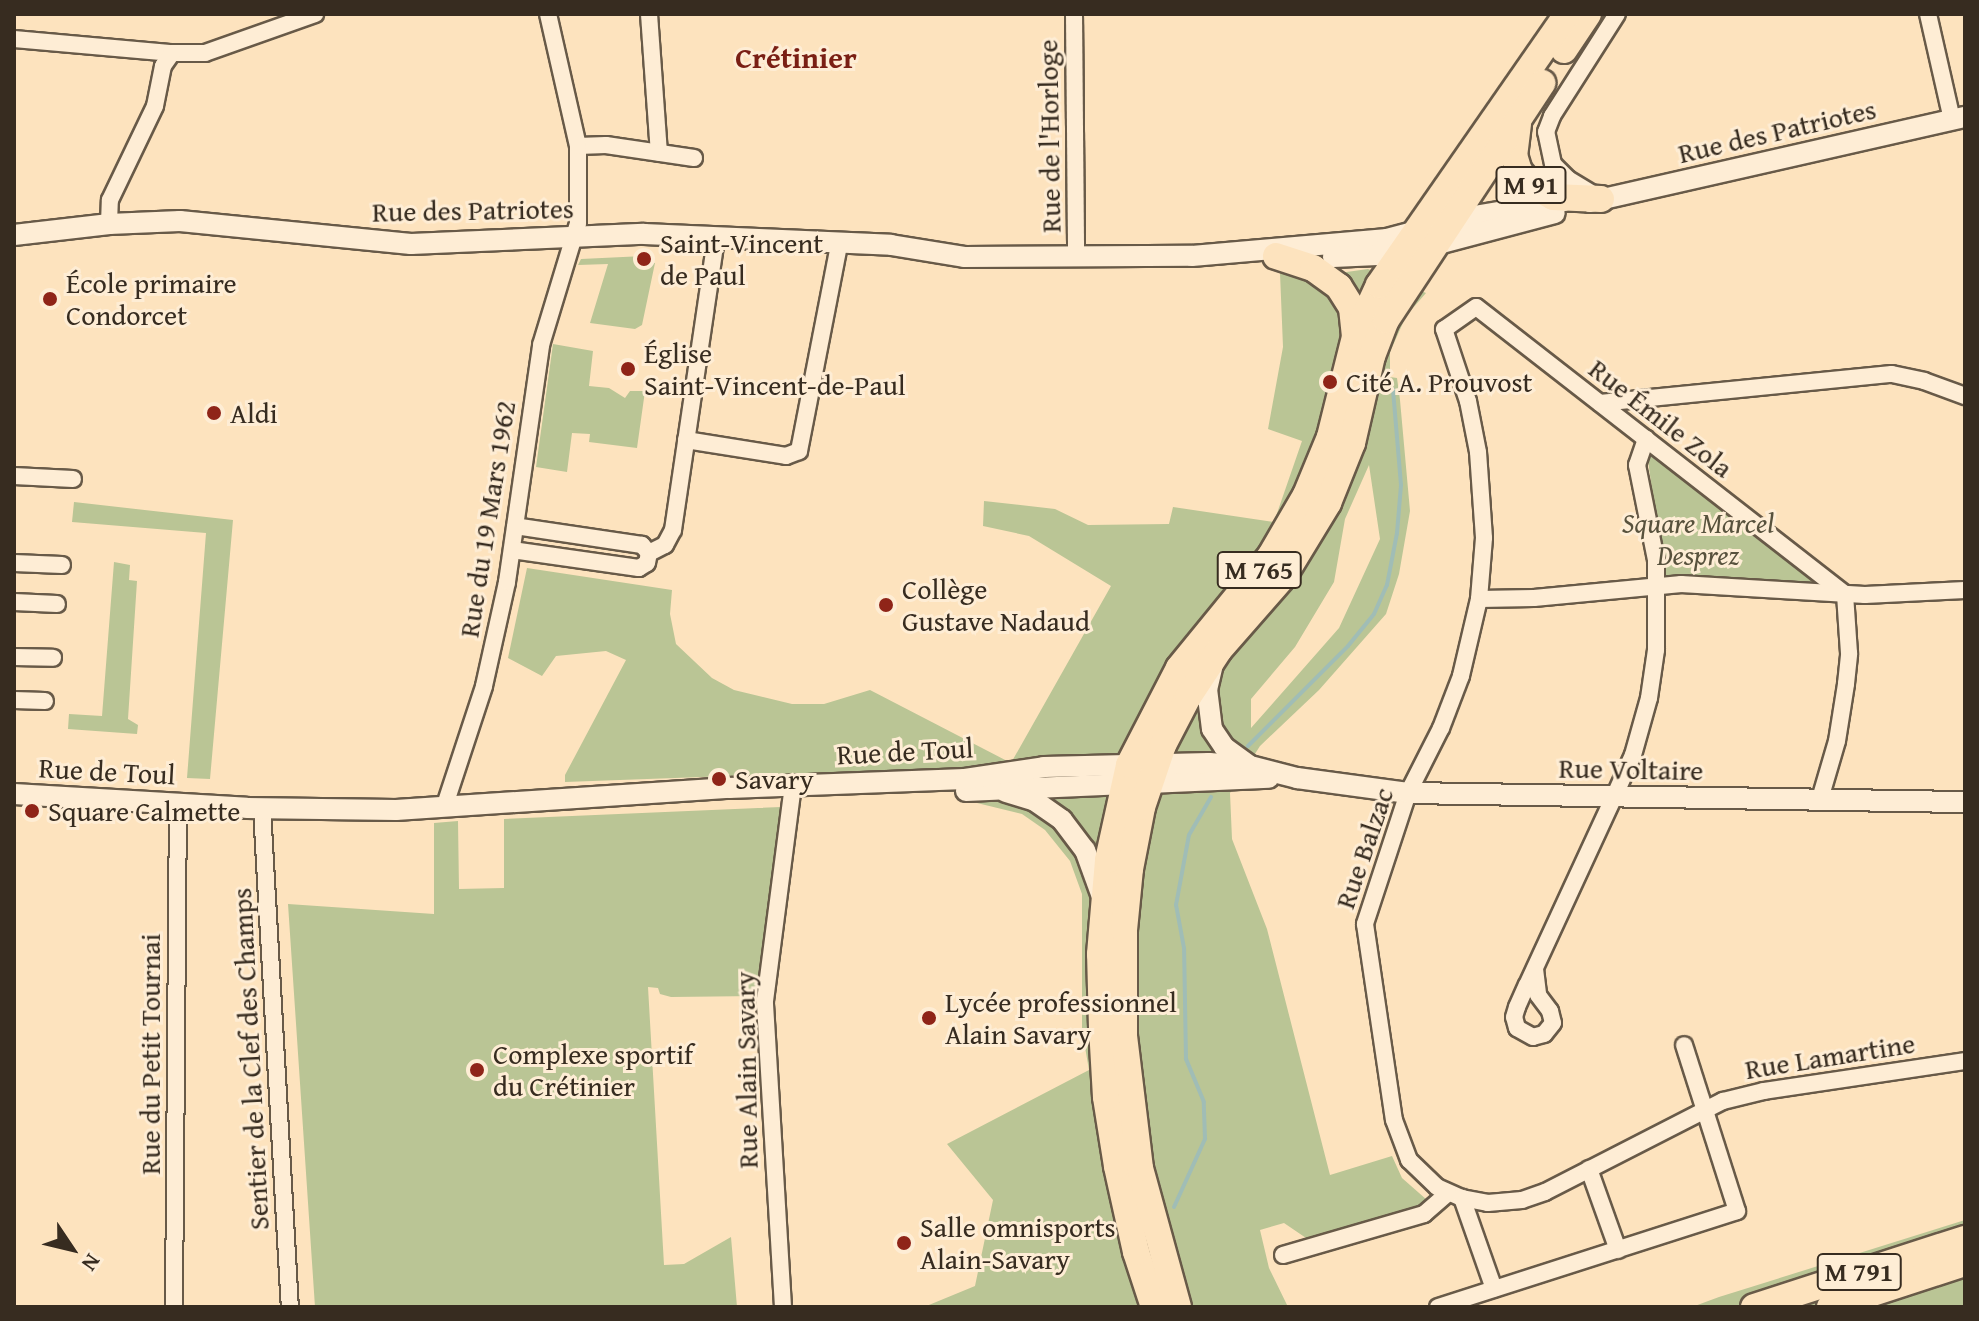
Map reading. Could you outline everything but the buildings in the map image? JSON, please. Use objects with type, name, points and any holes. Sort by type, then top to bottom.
[{"type":"main road","name":"M 765","points":[[1154,1307],[1136,1252],[1110,1129],[1100,987],[1108,860],[1139,774],[1219,650],[1283,577],[1315,527],[1352,443],[1380,333],[1424,239],[1567,14]]},
{"type":"main road","name":"M 765","points":[[1178,1307],[1140,1168],[1122,1004],[1130,869],[1139,774],[1148,722],[1179,668],[1271,555],[1306,495],[1326,448],[1355,337],[1370,302],[1400,254],[1449,222],[1588,14]]},
{"type":"main road","name":"M 91","points":[[1520,117],[1514,155],[1519,171],[1530,184],[1553,197],[1601,199]]},
{"type":"main road","name":"M 91","points":[[1276,256],[1313,268],[1339,287],[1352,308],[1355,337]]},
{"type":"main road","name":"M 791","points":[[1754,1307],[1965,1239]]},
{"type":"main road","name":"M 791","points":[[1830,1307],[1965,1263]]},
{"type":"street","points":[[14,39],[172,53],[216,51],[287,18],[315,14]]},
{"type":"street","name":"Rue du 19 Mars 1962","points":[[444,808],[484,686],[512,550],[543,336],[575,238],[579,211],[578,146],[548,14]]},
{"type":"street","points":[[649,14],[659,153]]},
{"type":"street","name":"Rue de l'Horloge","points":[[1074,14],[1076,257]]},
{"type":"street","points":[[1601,199],[1568,179],[1549,156],[1546,132],[1561,101],[1617,14]]},
{"type":"street","points":[[1928,14],[1959,119]]},
{"type":"street","points":[[109,224],[110,200],[149,119],[163,66],[172,53]]},
{"type":"street","points":[[1520,117],[1561,101]]},
{"type":"street","name":"Rue des Patriotes","points":[[14,235],[109,224],[180,221],[411,244],[644,234],[913,247],[964,257],[1237,253],[1424,239],[1959,119]]},
{"type":"street","points":[[578,146],[606,145],[694,158]]},
{"type":"street","name":"Rue des Patriotes","points":[[1449,222],[1529,205],[1601,199]]},
{"type":"street","points":[[649,553],[665,545],[673,530],[716,238]]},
{"type":"street","points":[[686,440],[786,456],[799,451],[839,245]]},
{"type":"street","name":"Rue des Patriotes","points":[[1237,253],[1276,256],[1400,254]]},
{"type":"street","name":"Rue Émile Zola","points":[[1444,329],[1476,307],[1845,594]]},
{"type":"street","name":"Rue Balzac","points":[[1444,329],[1468,401],[1478,452],[1484,510],[1479,599],[1452,702],[1408,793],[1367,915],[1365,935],[1397,1135],[1417,1171],[1455,1195]]},
{"type":"street","points":[[1600,403],[1892,374],[1965,395]]},
{"type":"street","points":[[1535,969],[1637,744],[1649,698],[1656,650],[1657,585],[1653,537],[1637,465],[1646,439]]},
{"type":"street","points":[[14,476],[73,479]]},
{"type":"street","points":[[515,526],[642,545],[649,553]]},
{"type":"street","points":[[512,550],[639,568],[647,563],[649,553]]},
{"type":"street","points":[[14,563],[62,565]]},
{"type":"street","points":[[1479,599],[1534,598],[1657,585],[1845,594],[1965,590]]},
{"type":"street","points":[[1820,799],[1837,741],[1846,684],[1849,653],[1845,594]]},
{"type":"street","points":[[14,602],[57,604]]},
{"type":"street","points":[[1219,650],[1207,689],[1212,729],[1224,747],[1250,766]]},
{"type":"street","points":[[14,657],[53,658]]},
{"type":"street","points":[[14,700],[45,701]]},
{"type":"street","name":"Rue Voltaire","points":[[1139,774],[1250,766],[1297,778]]},
{"type":"street","name":"Rue de Toul","points":[[14,794],[262,809],[444,808],[684,793],[736,800],[793,792],[965,779],[1013,769],[1139,774]]},
{"type":"street","name":"Rue Voltaire","points":[[1139,774],[1297,778],[1408,793],[1965,802]]},
{"type":"street","name":"Rue de Toul","points":[[793,792],[978,789],[1139,774]]},
{"type":"street","name":"Rue de Toul","points":[[978,789],[1019,795],[1062,820],[1075,834],[1093,866],[1103,919]]},
{"type":"street","name":"Rue Alain Savary","points":[[783,1307],[765,1001],[793,792]]},
{"type":"street","name":"Rue du Petit Tournai","points":[[174,1307],[188,803]]},
{"type":"street","name":"Sentier de la Clef des Champs","points":[[262,809],[290,1307]]},
{"type":"street","points":[[1438,1307],[1737,1211],[1684,1045]]},
{"type":"street","name":"Rue Lamartine","points":[[1705,1109],[1764,1091],[1965,1061]]},
{"type":"street","points":[[1283,1255],[1424,1214],[1455,1195],[1488,1203],[1522,1200],[1705,1109]]},
{"type":"street","points":[[1589,1169],[1618,1250]]},
{"type":"street","points":[[1455,1195],[1494,1289]]},
{"type":"green space","points":[[644,256],[646,262],[655,263],[642,325],[635,329],[590,323],[608,264],[578,265],[581,259]]},
{"type":"green space","points":[[1368,269],[1426,293],[1406,316],[1390,352],[1390,377],[1397,378],[1400,400],[1410,511],[1399,574],[1386,614],[1319,690],[1260,746],[1230,793],[1232,839],[1267,929],[1330,1175],[1392,1156],[1402,1178],[1427,1200],[1416,1210],[1309,1240],[1284,1223],[1260,1230],[1269,1268],[1288,1307],[924,1307],[975,1286],[993,1200],[947,1144],[1089,1070],[1082,1030],[1082,894],[1070,861],[1045,830],[1022,814],[977,803],[976,767],[565,782],[565,775],[626,660],[606,651],[556,656],[542,676],[508,658],[527,568],[672,590],[670,614],[676,644],[712,678],[734,690],[792,704],[824,704],[870,690],[1011,763],[1111,586],[1029,536],[983,526],[984,501],[1055,509],[1088,525],[1169,524],[1173,507],[1274,522],[1302,441],[1268,429],[1283,347],[1280,273],[1311,277]],"holes":[[[1369,465],[1380,539],[1339,628],[1251,728],[1251,699],[1295,647],[1334,582],[1345,519]]]},
{"type":"green space","points":[[553,344],[593,351],[589,386],[609,388],[625,398],[630,391],[645,391],[637,448],[589,442],[590,434],[572,433],[567,472],[536,467]]},
{"type":"green space","name":"Square Marcel Desprez","points":[[1647,452],[1821,587],[1663,575]]},
{"type":"green space","points":[[74,502],[233,520],[210,779],[187,778],[206,533],[72,522]]},
{"type":"green space","points":[[114,562],[130,565],[129,580],[137,581],[128,719],[138,725],[137,734],[68,729],[69,714],[102,716]]},
{"type":"green space","name":"Complexe sportif du Crétinier","points":[[781,807],[757,996],[671,997],[660,994],[658,988],[648,987],[664,1265],[684,1264],[731,1237],[737,1307],[315,1307],[288,904],[434,914],[434,823],[458,821],[459,889],[504,888],[504,819]]},
{"type":"green space","points":[[1965,1220],[1965,1307],[1692,1307],[1719,1297]]},
{"type":"waterway","points":[[1248,746],[1348,646],[1374,614],[1387,585],[1397,533],[1401,485],[1393,389]]},
{"type":"waterway","points":[[1174,1207],[1205,1139],[1204,1102],[1186,1059],[1184,948],[1176,905],[1189,835],[1211,797]]},
{"type":"place","name":"Saint-Vincent de Paul","points":[[644,259]]},
{"type":"place","name":"École primaire Condorcet","points":[[50,299]]},
{"type":"place","name":"Église Saint-Vincent-de-Paul","points":[[628,369]]},
{"type":"place","name":"Cité A. Prouvost","points":[[1330,382]]},
{"type":"place","name":"Aldi","points":[[214,413]]},
{"type":"place","name":"Collège Gustave Nadaud","points":[[886,605]]},
{"type":"place","name":"Savary","points":[[719,779]]},
{"type":"place","name":"Square Calmette","points":[[32,811]]},
{"type":"place","name":"Lycée professionnel Alain Savary","points":[[929,1018]]},
{"type":"place","name":"Complexe sportif du Crétinier","points":[[477,1070]]},
{"type":"place","name":"Salle omnisports Alain-Savary","points":[[904,1243]]},
{"type":"district","name":"Crétinier","points":[[796,57]]}]
